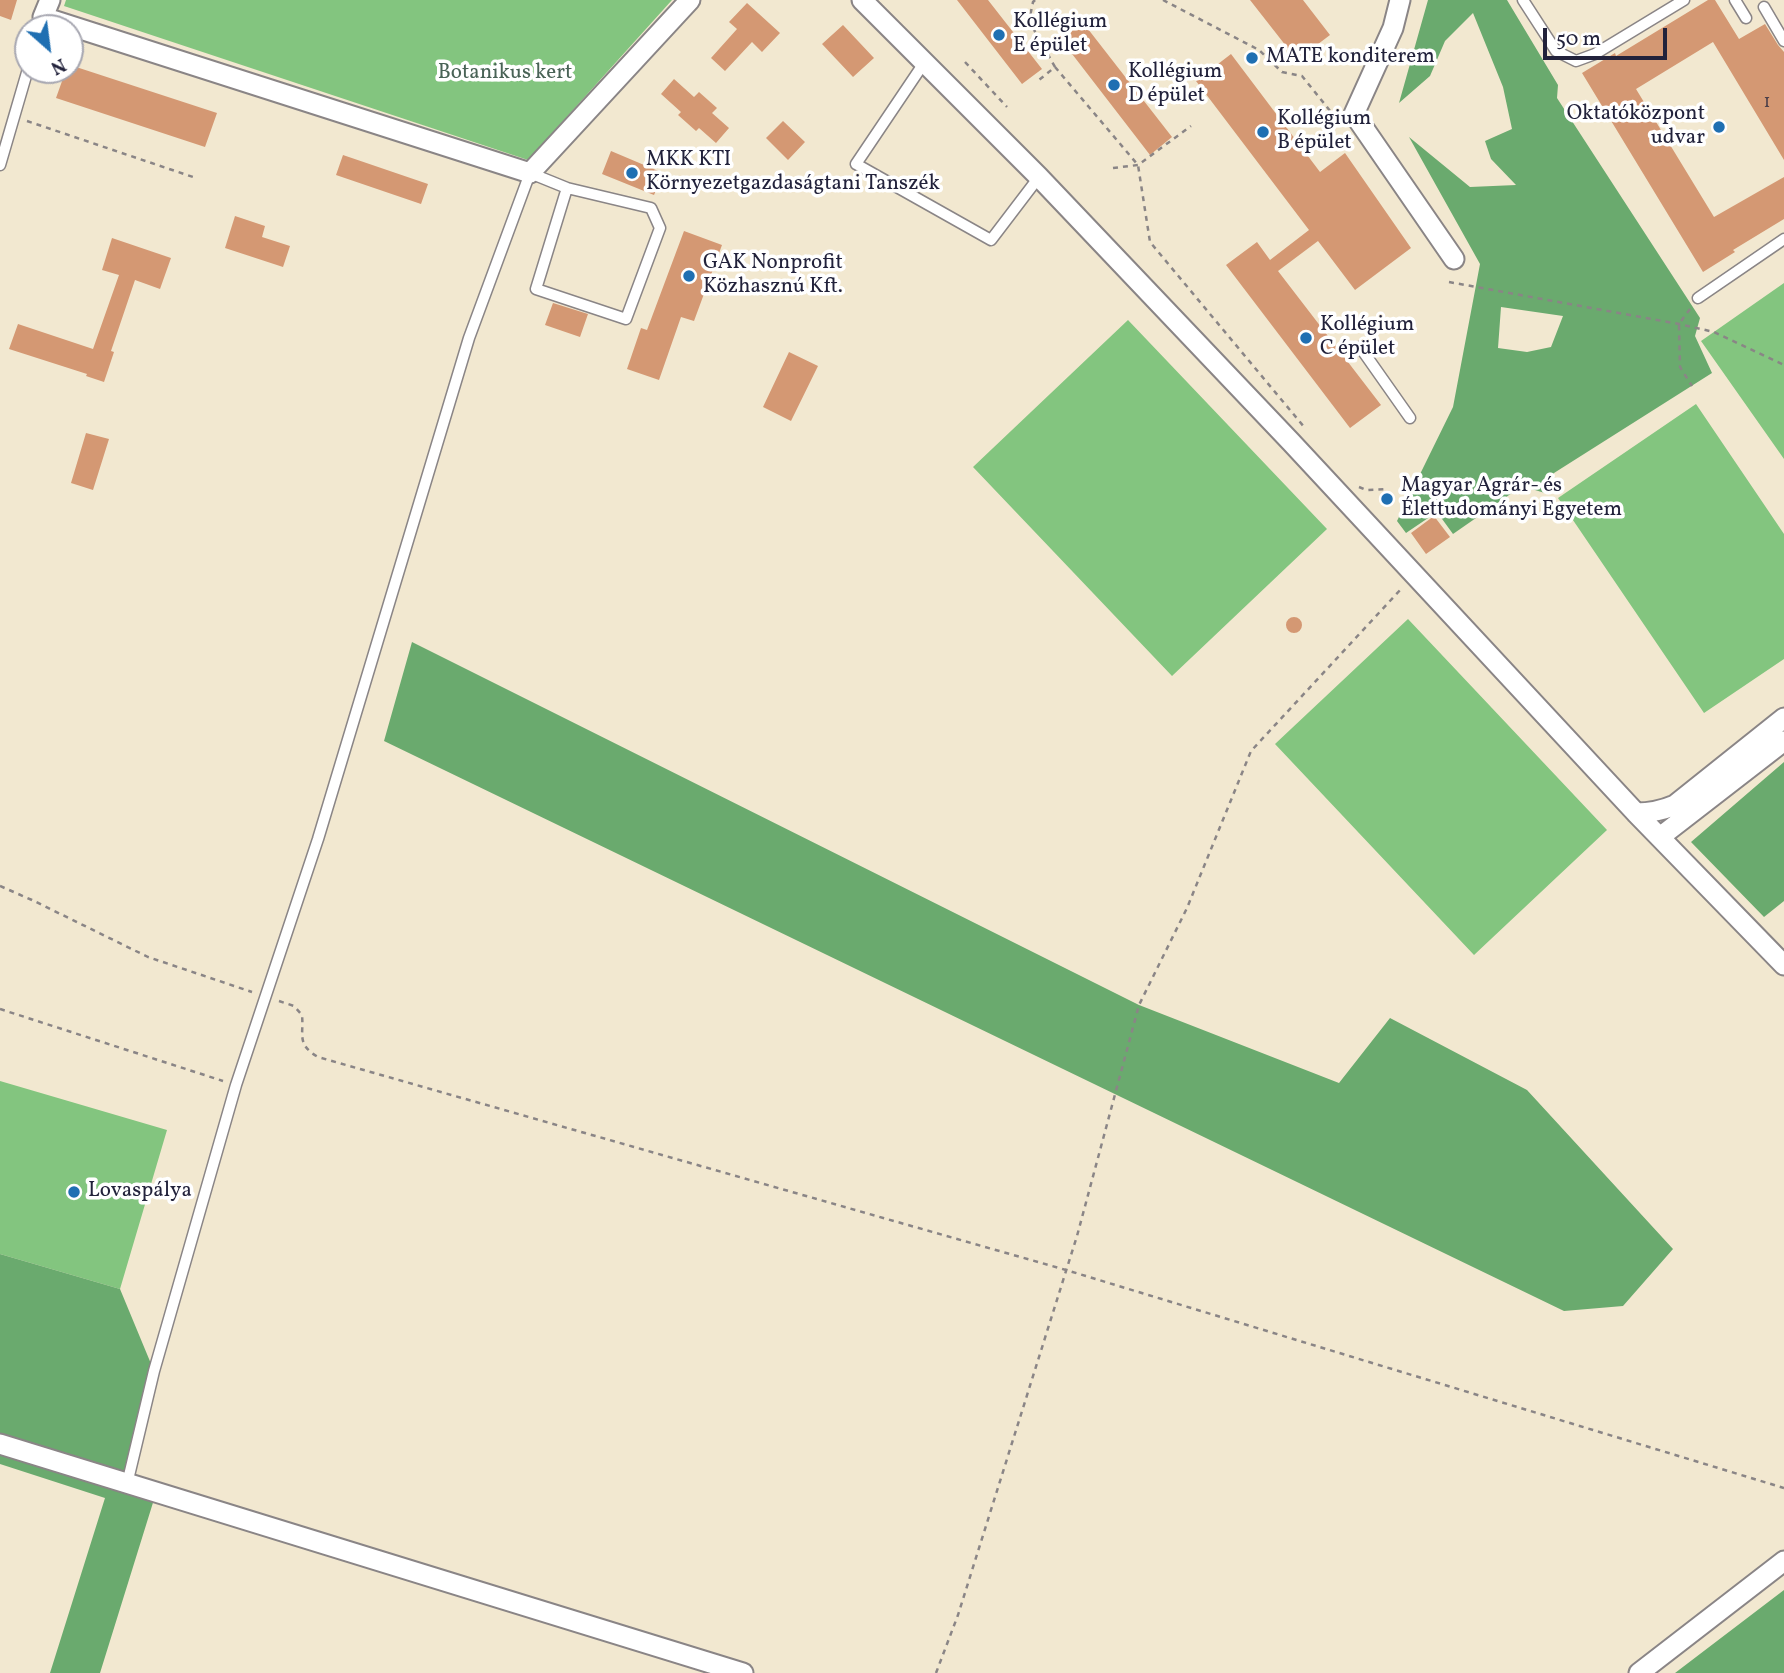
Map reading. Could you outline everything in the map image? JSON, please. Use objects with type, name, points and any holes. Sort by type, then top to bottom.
[{"type":"street","points":[[84,28],[530,173],[690,0]]},
{"type":"street","points":[[862,0],[1039,177],[1291,442],[1636,813],[1784,965]]},
{"type":"street","points":[[1400,0],[1394,28],[1354,114],[1454,259]]},
{"type":"street","points":[[1636,813],[1649,813],[1675,805],[1784,718]]},
{"type":"street","points":[[1660,838],[1784,741]]},
{"type":"street","points":[[0,1444],[743,1673]]},
{"type":"street","points":[[1639,1673],[1784,1561]]},
{"type":"lane","points":[[1523,0],[1556,51],[1576,61],[1595,54],[1684,0]]},
{"type":"lane","points":[[1735,0],[1746,18]]},
{"type":"lane","points":[[1764,7],[1784,41]]},
{"type":"lane","points":[[924,63],[856,164],[992,240],[1039,177]]},
{"type":"lane","points":[[0,165],[24,84]]},
{"type":"lane","points":[[127,1484],[154,1371],[236,1085],[318,839],[469,338],[530,173],[568,188],[651,208],[660,228],[626,319],[536,289],[568,188]]},
{"type":"lane","points":[[1698,298],[1784,239]]},
{"type":"lane","points":[[1360,347],[1410,418]]},
{"type":"path","points":[[1035,0],[1029,21],[1055,67],[1138,165],[1150,242],[1310,434]]},
{"type":"path","points":[[1163,0],[1259,50],[1282,72],[1302,76],[1337,119],[1354,114]]},
{"type":"path","points":[[965,62],[1007,107]]},
{"type":"path","points":[[1039,80],[1055,67]]},
{"type":"path","points":[[14,116],[193,177]]},
{"type":"path","points":[[1113,168],[1138,165],[1191,126]]},
{"type":"path","points":[[1449,282],[1714,332],[1784,365]]},
{"type":"path","points":[[1692,386],[1680,367],[1679,324],[1698,298]]},
{"type":"path","points":[[1353,484],[1366,490],[1386,489]]},
{"type":"path","points":[[936,1673],[958,1615],[1077,1236],[1139,1006],[1187,908],[1251,751],[1414,576]]},
{"type":"path","points":[[0,886],[148,957],[293,1006],[302,1015],[300,1031],[306,1048],[318,1057],[1066,1270],[1784,1489]]},
{"type":"path","points":[[0,1009],[236,1085]]},
{"type":"green space","name":"Botanikus kert","points":[[66,0],[672,0],[528,160],[64,6]]},
{"type":"green space","points":[[1428,0],[1507,0],[1558,85],[1557,98],[1700,318],[1695,336],[1712,373],[1554,473],[1548,494],[1522,486],[1453,534],[1437,512],[1406,533],[1397,521],[1453,407],[1480,264],[1409,137],[1470,187],[1516,185],[1491,159],[1485,141],[1512,129],[1503,87],[1473,13],[1445,41],[1430,76],[1399,103]],"holes":[[[1501,307],[1563,316],[1551,347],[1527,352],[1498,348]]]},
{"type":"green space","points":[[1784,283],[1784,459],[1701,341]]},
{"type":"green space","points":[[1128,320],[1327,529],[1172,676],[973,467]]},
{"type":"green space","points":[[1696,404],[1784,534],[1784,659],[1704,713],[1558,498]]},
{"type":"green space","points":[[1408,619],[1607,830],[1474,955],[1275,744]]},
{"type":"green space","points":[[412,642],[1139,1005],[1339,1083],[1390,1018],[1527,1090],[1673,1249],[1623,1306],[1564,1311],[384,741]]},
{"type":"green space","points":[[1784,762],[1784,901],[1764,917],[1691,842]]},
{"type":"green space","name":"Lovaspálya","points":[[0,1081],[167,1130],[120,1289],[0,1254]]},
{"type":"green space","points":[[0,1254],[120,1289],[154,1371],[127,1484],[156,1493],[100,1673],[50,1673],[105,1498],[0,1464]]},
{"type":"green space","points":[[1784,1590],[1784,1673],[1675,1673]]},
{"type":"building","points":[[0,0],[17,0],[11,20],[0,16]]},
{"type":"building","name":"Kollégium E épület","points":[[957,0],[988,0],[1042,69],[1022,84]]},
{"type":"building","points":[[1250,0],[1303,0],[1330,35],[1297,60]]},
{"type":"building","points":[[1708,0],[1715,0],[1739,39],[1765,24],[1784,52],[1784,160],[1713,42],[1636,89],[1714,217],[1784,177],[1784,219],[1703,272],[1582,73],[1615,53],[1616,56]]},
{"type":"building","points":[[747,3],[780,33],[762,52],[752,42],[725,71],[711,58],[737,29],[729,22]]},
{"type":"building","name":"Kollégium D épület","points":[[1081,20],[1172,137],[1150,155],[1059,37]]},
{"type":"building","points":[[843,25],[874,58],[853,77],[822,44]]},
{"type":"building","points":[[1231,54],[1320,172],[1345,153],[1411,248],[1355,290],[1318,241],[1278,271],[1381,405],[1350,428],[1226,265],[1257,242],[1270,260],[1309,230],[1196,81]]},
{"type":"building","points":[[84,70],[217,113],[205,147],[56,98],[61,84],[84,84]]},
{"type":"building","points":[[674,79],[694,97],[699,92],[717,108],[712,113],[729,128],[716,143],[699,128],[696,131],[678,115],[681,112],[661,94]]},
{"type":"building","points":[[783,121],[805,142],[788,160],[766,138]]},
{"type":"building","name":"MKK KTI Környezetgazdaságtani Tanszék","points":[[611,151],[663,173],[654,195],[602,174]]},
{"type":"building","points":[[343,155],[428,184],[421,204],[336,175]]},
{"type":"building","points":[[235,216],[265,226],[262,237],[290,246],[283,267],[225,248]]},
{"type":"building","name":"GAK Nonprofit Közhasznú Kft.","points":[[684,231],[722,245],[694,321],[681,317],[659,380],[627,369],[641,328],[647,330]]},
{"type":"building","points":[[112,238],[171,258],[160,289],[135,280],[111,351],[114,352],[104,382],[9,349],[18,324],[93,349],[119,275],[102,270]]},
{"type":"building","points":[[553,303],[588,314],[580,337],[545,325]]},
{"type":"building","points":[[789,352],[818,366],[791,421],[763,407]]},
{"type":"building","points":[[86,433],[109,439],[93,490],[71,483]]},
{"type":"building","points":[[1434,516],[1450,537],[1426,554],[1411,533]]},
{"type":"building","points":[[1291,617],[1297,617],[1302,625],[1300,631],[1291,633],[1286,628],[1286,622]]},
{"type":"place","name":"Kollégium E épület","points":[[999,35]]},
{"type":"place","name":"MATE konditerem","points":[[1252,58]]},
{"type":"place","name":"Kollégium D épület","points":[[1114,85]]},
{"type":"place","name":"Oktatóközpont udvar","points":[[1719,127]]},
{"type":"place","name":"Kollégium B épület","points":[[1263,132]]},
{"type":"place","name":"MKK KTI Környezetgazdaságtani Tanszék","points":[[632,173]]},
{"type":"place","name":"GAK Nonprofit Közhasznú Kft.","points":[[689,276]]},
{"type":"place","name":"Kollégium C épület","points":[[1306,338]]},
{"type":"place","name":"Magyar Agrár- és Élettudományi Egyetem","points":[[1387,499]]},
{"type":"place","name":"Lovaspálya","points":[[74,1192]]}]
